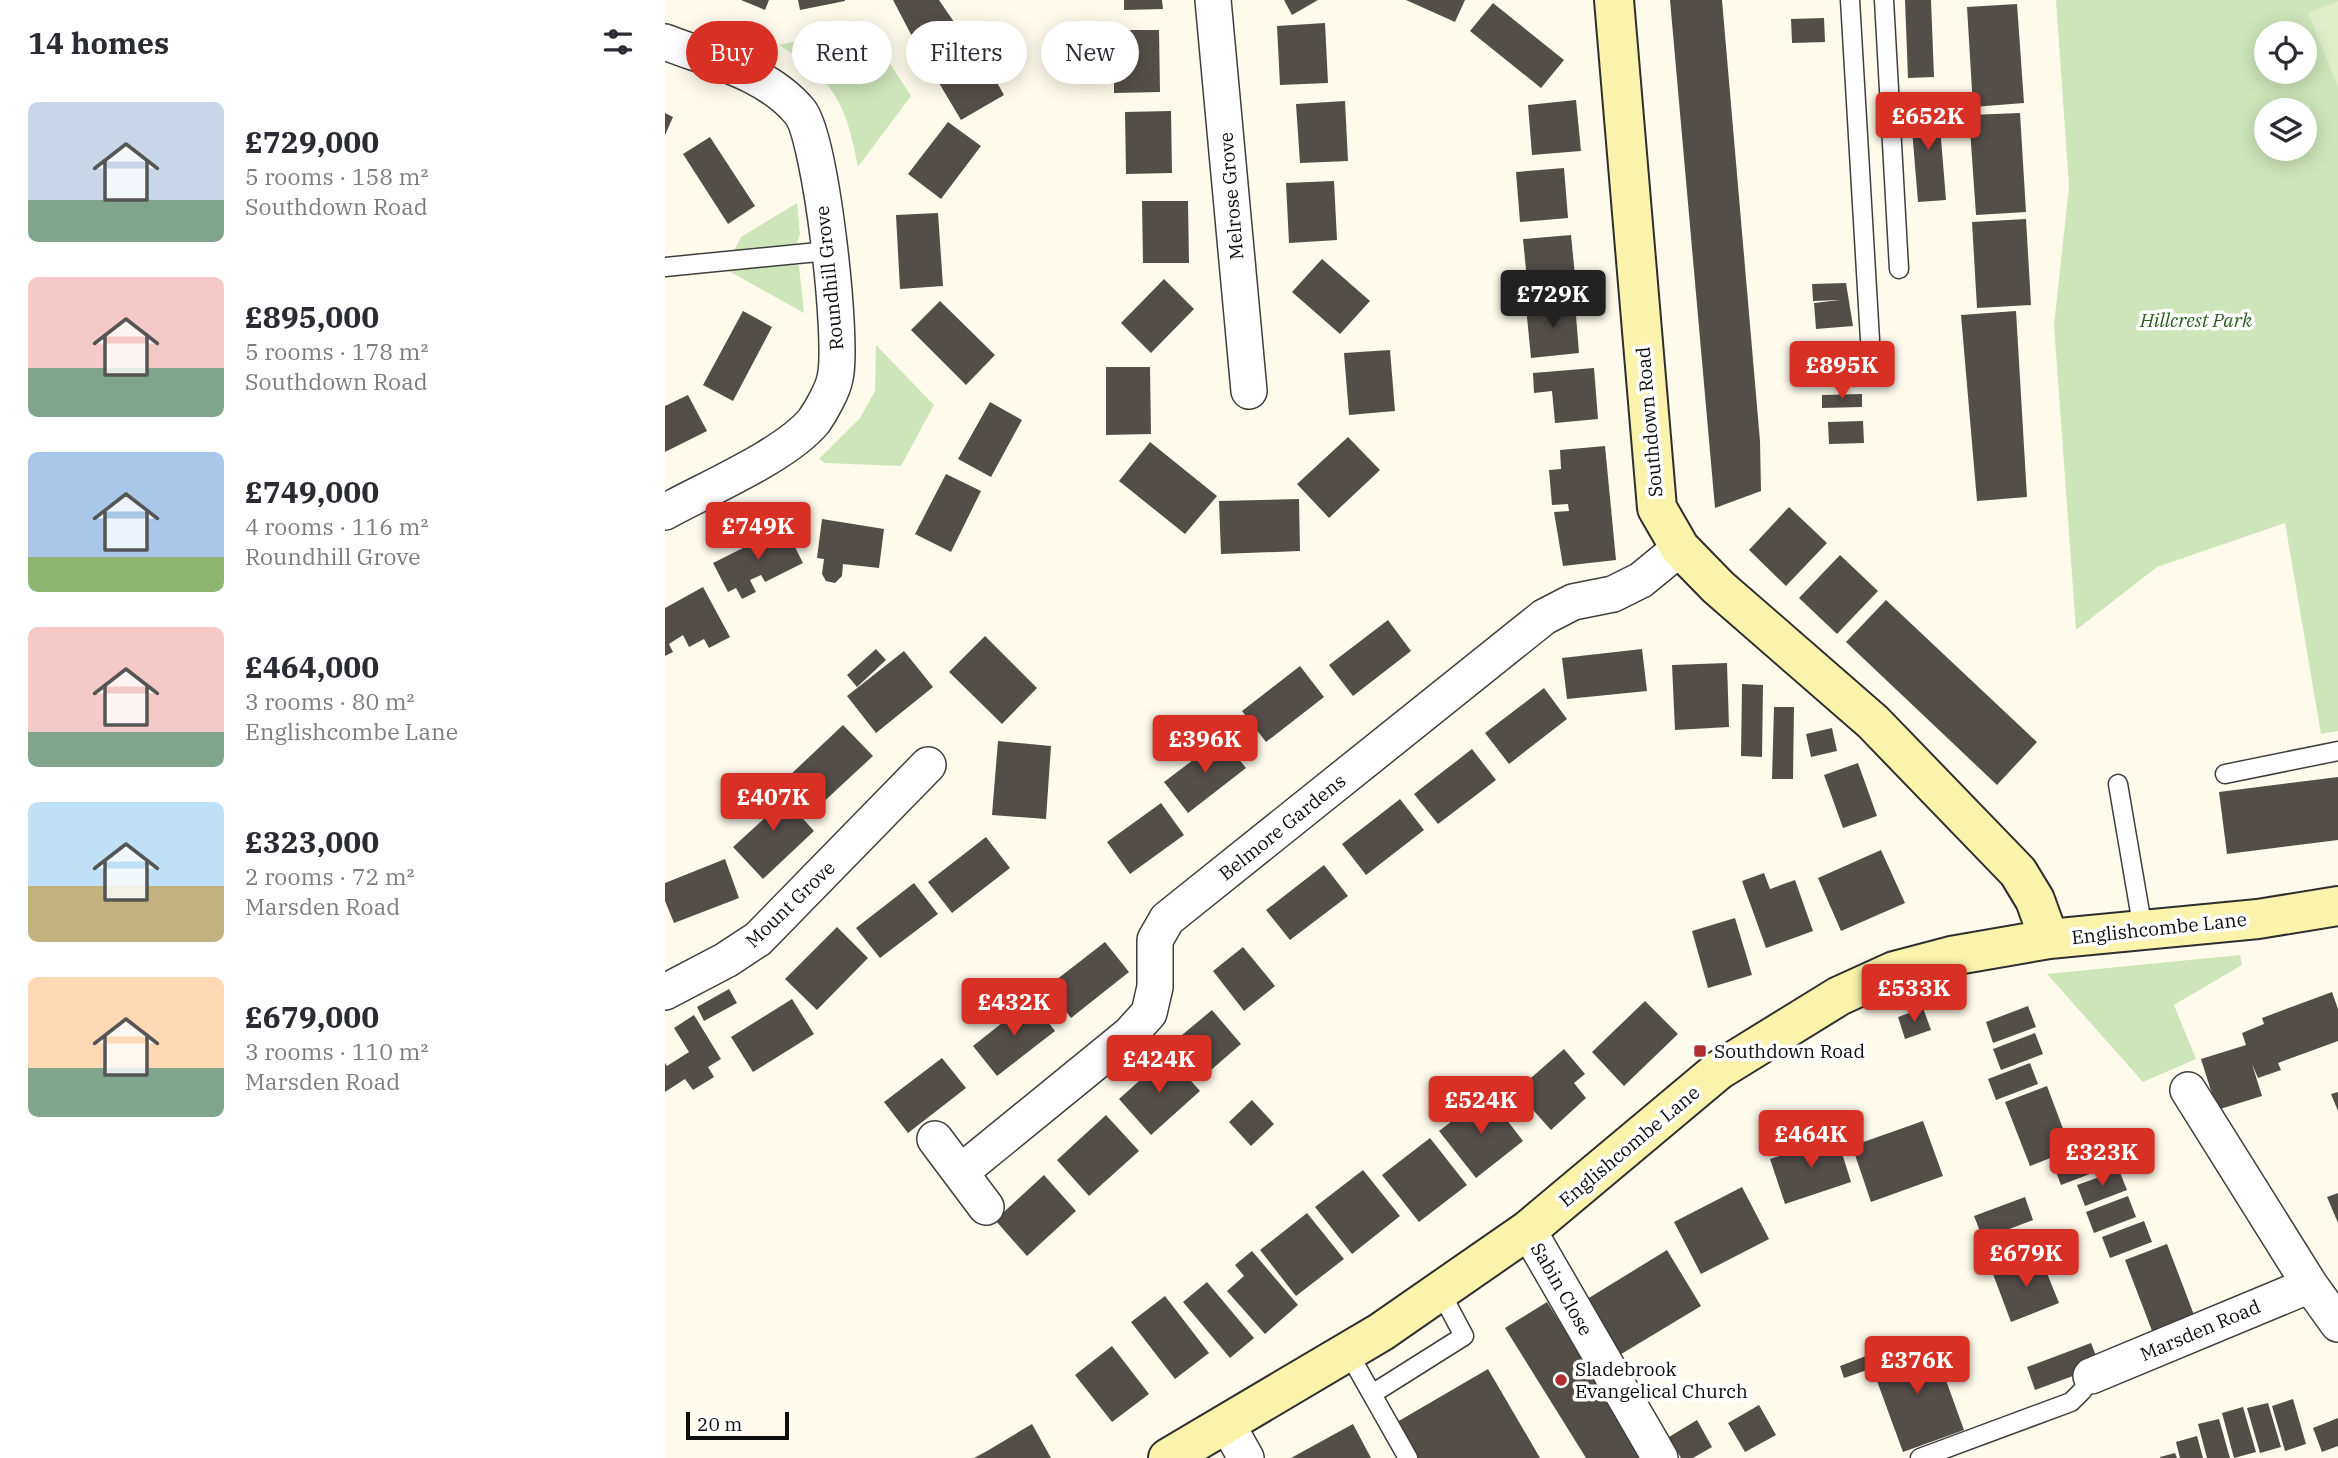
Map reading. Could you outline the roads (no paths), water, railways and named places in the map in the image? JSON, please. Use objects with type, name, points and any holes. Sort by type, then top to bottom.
[{"type":"street","name":"Melrose Grove","points":[[1213,0],[1249,391]]},
{"type":"street","name":"Southdown Road","points":[[1614,0],[1652,475],[1657,508],[1680,548],[1718,587],[1873,722],[2018,872],[2035,900],[2049,939]]},
{"type":"street","name":"Roundhill Grove","points":[[665,42],[760,78],[801,113],[814,145],[838,343],[835,379],[814,420],[789,443],[665,512]]},
{"type":"street","name":"Belmore Gardens","points":[[962,1171],[1131,1034],[1149,1013],[1156,987],[1156,940],[1167,919],[1544,617],[1573,602],[1613,594],[1641,580],[1680,548]]},
{"type":"street","name":"Mount Grove","points":[[665,992],[726,960],[758,939],[928,765]]},
{"type":"street","name":"Englishcombe Lane","points":[[1168,1458],[1348,1352],[1440,1291],[1528,1230],[1719,1070],[1839,996],[1894,971],[2049,939],[2258,919],[2338,906]]},
{"type":"street","points":[[2188,1090],[2310,1285],[2338,1324]]},
{"type":"street","points":[[935,1139],[962,1171],[986,1207]]},
{"type":"street","name":"Sabin Close","points":[[1528,1230],[1660,1458]]},
{"type":"street","name":"Marsden Road","points":[[2091,1376],[2310,1285]]},
{"type":"street","points":[[1227,1424],[1246,1458]]},
{"type":"lane","points":[[1850,0],[1870,340]]},
{"type":"lane","points":[[1884,0],[1899,269]]},
{"type":"lane","points":[[665,267],[828,251]]},
{"type":"lane","points":[[2225,774],[2338,751]]},
{"type":"lane","points":[[2117,784],[2143,930]]},
{"type":"lane","points":[[1372,1394],[1464,1336],[1440,1291]]},
{"type":"lane","points":[[1348,1352],[1408,1458]]},
{"type":"lane","points":[[1920,1458],[2071,1402],[2091,1376]]},
{"type":"place","name":"Southdown Road","points":[[1700,1051]]},
{"type":"place","name":"Sladebrook Evangelical Church","points":[[1561,1380]]},
{"type":"park label","name":"Hillcrest Park","points":[[2196,320]]}]
